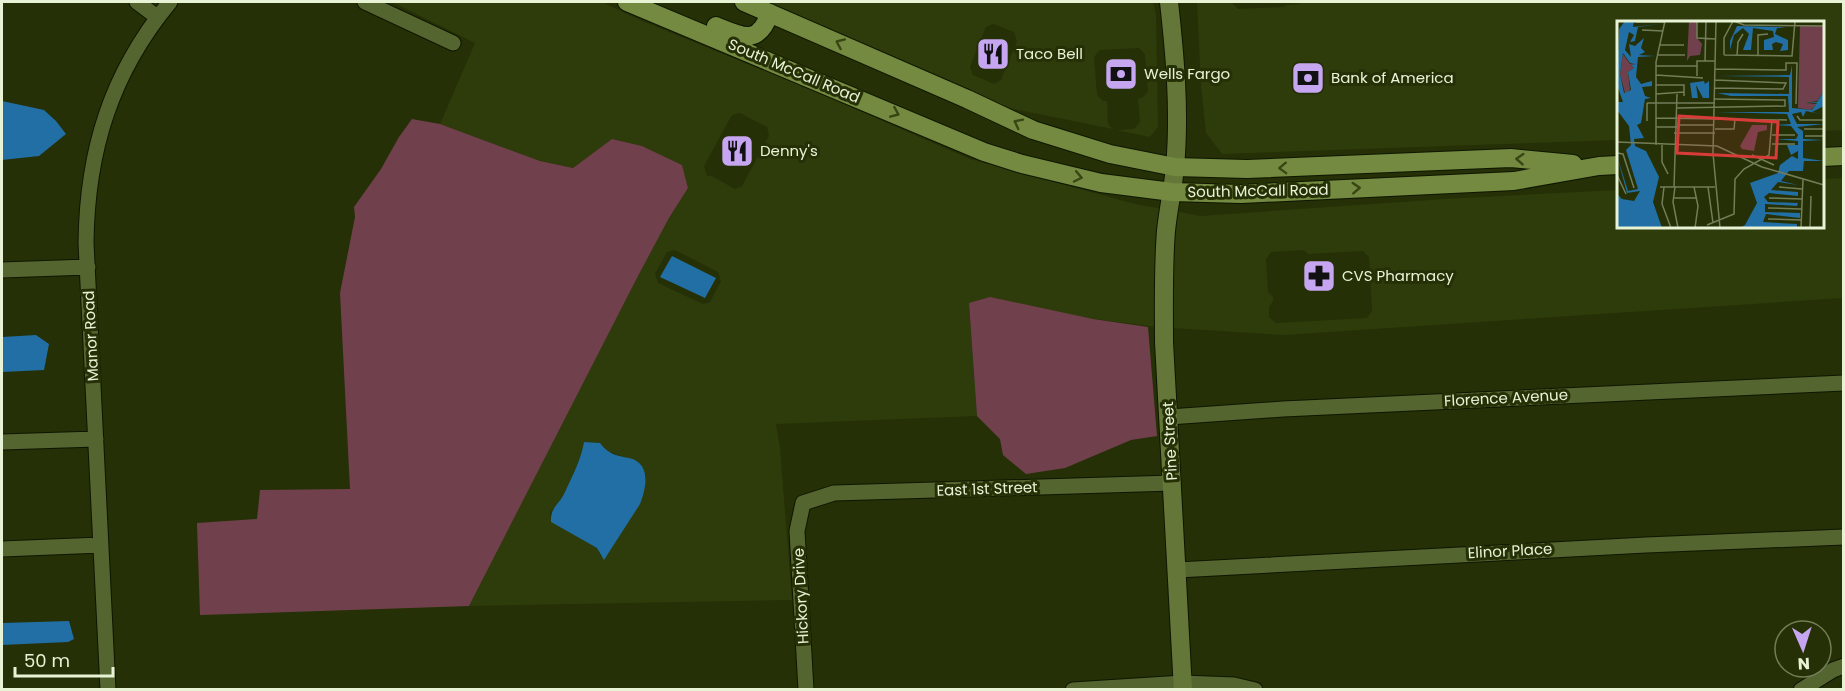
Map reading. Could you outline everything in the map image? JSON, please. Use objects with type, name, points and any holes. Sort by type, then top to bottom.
[{"type":"main road","name":"South McCall Road","points":[[627,2],[984,152],[1022,164],[1101,183],[1172,192],[1241,194],[1514,181],[1599,166],[1617,165]]},
{"type":"main road","name":"South McCall Road","points":[[744,2],[1033,130],[1110,154],[1175,166],[1247,169],[1511,158],[1599,166]]},
{"type":"main road","name":"Pine Street","points":[[1169,2],[1174,47],[1176,102],[1175,166],[1166,231],[1164,342],[1183,686]]},
{"type":"main road","points":[[655,13],[676,9],[741,35],[754,35],[764,29],[770,13]]},
{"type":"main road","points":[[1824,156],[1844,156]]},
{"type":"street","points":[[137,2],[157,17]]},
{"type":"street","name":"Manor Road","points":[[108,690],[87,206],[93,160],[102,124],[123,72],[157,17],[170,2]]},
{"type":"street","points":[[365,2],[453,43]]},
{"type":"street","points":[[2,270],[88,267]]},
{"type":"street","name":"Florence Avenue","points":[[1169,417],[1283,409],[1844,383]]},
{"type":"street","points":[[2,442],[96,439]]},
{"type":"street","name":"East 1st Street","points":[[803,504],[834,493],[1173,483]]},
{"type":"street","name":"Hickory Drive","points":[[803,504],[797,531],[806,690]]},
{"type":"street","name":"Elinor Place","points":[[1177,570],[1551,549],[1844,537]]},
{"type":"street","points":[[2,549],[101,545]]},
{"type":"street","points":[[1801,690],[1833,670],[1844,666]]},
{"type":"street","points":[[1073,690],[1234,685],[1255,690]]},
{"type":"shaded area","points":[[392,2],[602,2],[970,159],[1135,204],[1163,209],[1157,327],[969,303],[977,416],[776,424],[780,448],[792,600],[469,606],[638,276],[688,188],[682,165],[642,146],[612,139],[573,168],[540,161],[440,124],[475,43]],"holes":[[[740,113],[767,127],[769,136],[742,186],[735,189],[712,176],[707,176],[704,166],[732,115]],[[675,250],[718,272],[721,281],[710,302],[703,304],[658,283],[655,274],[667,252]],[[585,442],[641,464],[646,476],[601,557],[597,548],[551,522],[550,513],[565,493]]]},
{"type":"shaded area","points":[[762,2],[1153,2],[1156,14],[1158,127],[1150,137],[1116,130],[1134,129],[1140,122],[1138,99],[1148,92],[1145,54],[1139,48],[1100,50],[1094,57],[1097,95],[1103,101],[1107,101],[1108,124],[1113,129],[1009,108]],"holes":[[[993,24],[1014,32],[1017,41],[1001,80],[994,84],[973,75],[970,67],[986,27]]]},
{"type":"shaded area","points":[[1197,2],[1231,2],[1238,9],[1284,7],[1301,2],[1843,2],[1843,130],[1824,131],[1824,21],[1617,21],[1617,140],[1222,154],[1206,133]]},
{"type":"shaded area","points":[[412,119],[440,124],[540,161],[573,168],[612,139],[642,146],[682,165],[688,188],[638,276],[469,606],[200,615],[197,523],[257,519],[260,490],[350,489],[340,293],[355,217],[354,207]]},
{"type":"shaded area","points":[[1843,178],[1843,298],[1284,335],[1171,328],[1170,287],[1176,211],[1200,216],[1444,199],[1617,190],[1617,228],[1824,228],[1824,179]],"holes":[[[1304,250],[1308,254],[1363,251],[1369,257],[1372,311],[1367,318],[1276,323],[1269,317],[1269,307],[1273,297],[1268,292],[1266,259],[1271,252]]]},
{"type":"shaded area","points":[[990,297],[1093,319],[1148,327],[1157,436],[1131,440],[1065,468],[1026,474],[1003,455],[1000,439],[977,416],[969,303]]},
{"type":"water","points":[[2,101],[44,110],[66,134],[39,156],[2,160]]},
{"type":"water","points":[[672,256],[716,278],[705,298],[660,277]]},
{"type":"water","points":[[36,335],[49,344],[44,370],[2,372],[2,337]]},
{"type":"water","points":[[584,442],[600,443],[613,454],[636,461],[644,471],[645,484],[640,504],[604,560],[597,548],[551,522],[552,513],[573,474]]},
{"type":"water","points":[[69,621],[74,639],[68,642],[2,645],[2,623]]},
{"type":"place","name":"Taco Bell","points":[[993,54]]},
{"type":"place","name":"Wells Fargo","points":[[1121,74]]},
{"type":"place","name":"Bank of America","points":[[1308,78]]},
{"type":"place","name":"Denny's","points":[[737,151]]},
{"type":"place","name":"CVS Pharmacy","points":[[1319,276]]}]
